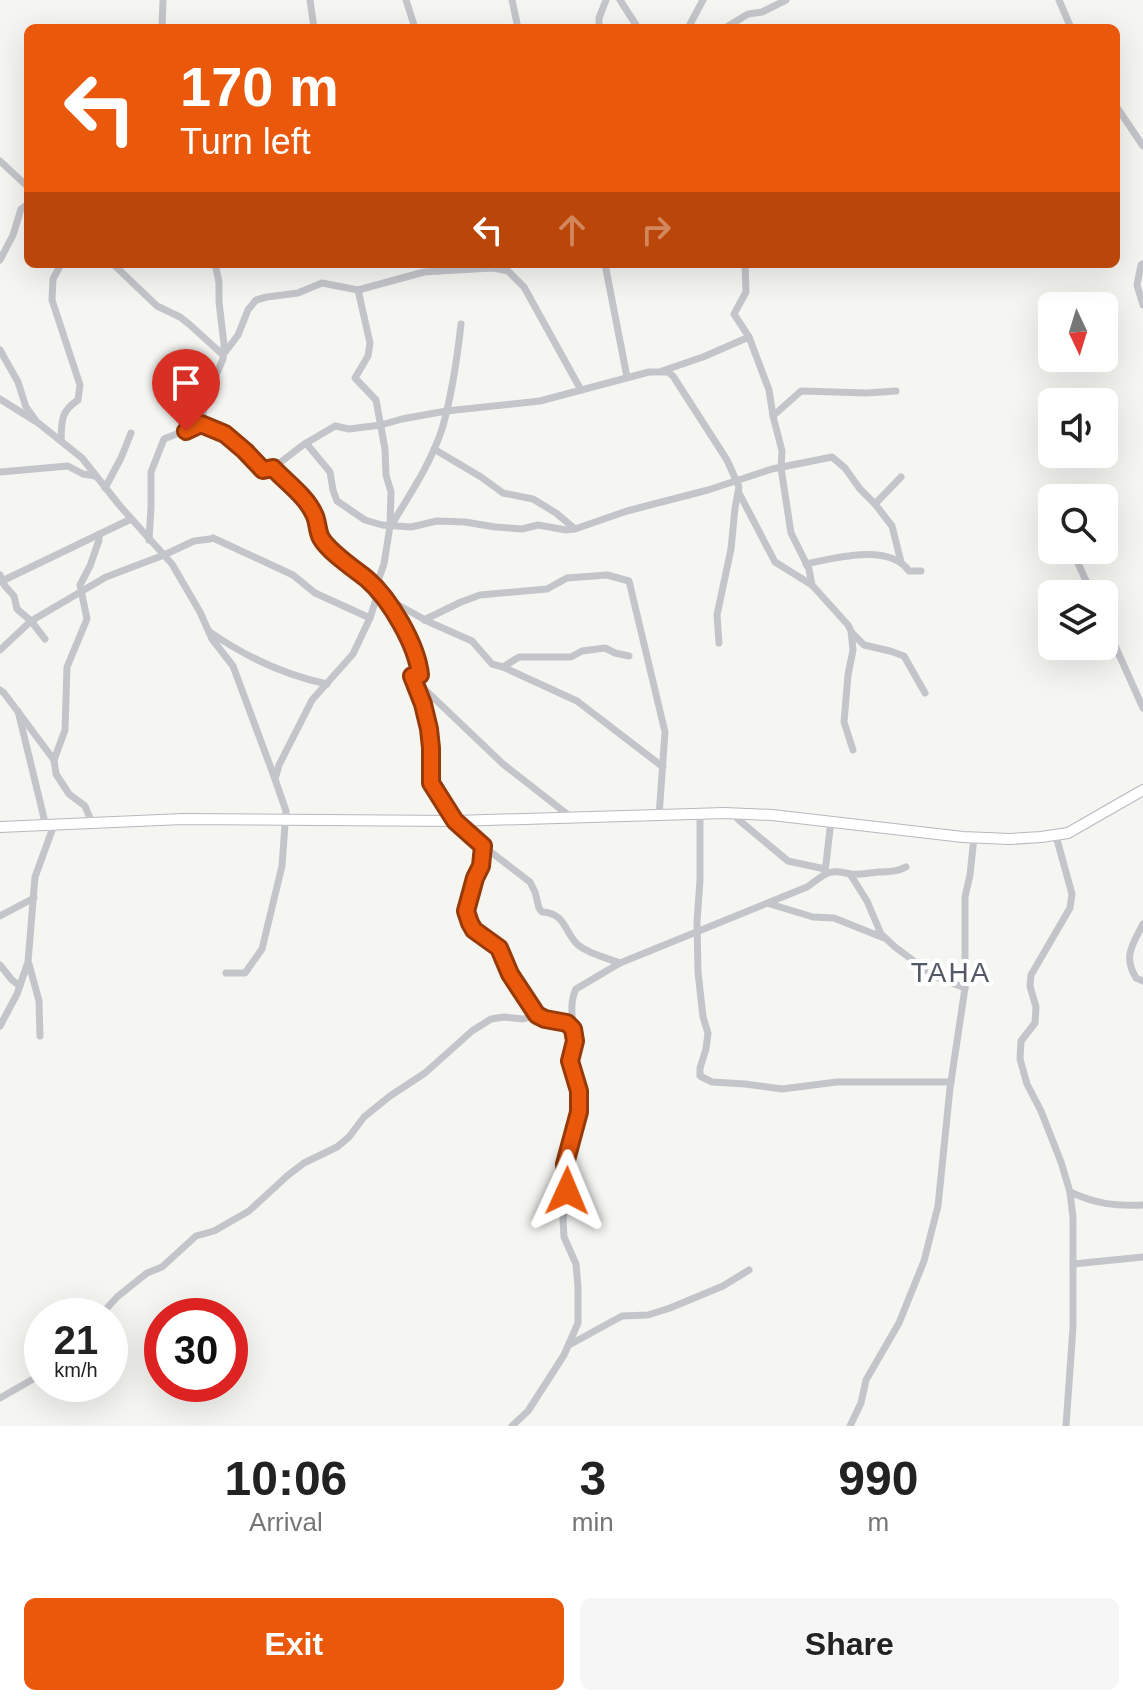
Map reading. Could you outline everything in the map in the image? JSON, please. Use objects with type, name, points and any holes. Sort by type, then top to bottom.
[{"type":"street","points":[[162,24],[163,0]]},
{"type":"street","points":[[310,0],[313,24]]},
{"type":"street","points":[[406,0],[414,24]]},
{"type":"street","points":[[512,0],[517,24]]},
{"type":"street","points":[[599,24],[606,0]]},
{"type":"street","points":[[620,0],[635,24]]},
{"type":"street","points":[[690,24],[703,0]]},
{"type":"street","points":[[732,24],[748,14],[762,12],[786,0]]},
{"type":"street","points":[[1059,0],[1069,24]]},
{"type":"street","points":[[1120,112],[1143,146]]},
{"type":"street","points":[[0,161],[24,183]]},
{"type":"street","points":[[0,260],[24,207]]},
{"type":"street","points":[[1143,264],[1137,285],[1143,305]]},
{"type":"street","points":[[59,268],[53,279],[52,300],[80,385],[78,400],[67,407],[62,418],[61,441]]},
{"type":"street","points":[[117,268],[157,306],[189,324],[223,355]]},
{"type":"street","points":[[201,424],[206,398],[223,355],[216,268]]},
{"type":"street","points":[[422,268],[424,272]]},
{"type":"street","points":[[223,355],[238,335],[248,310],[256,300],[298,293],[322,283],[358,290],[438,268],[493,268]]},
{"type":"street","points":[[507,268],[524,287],[581,390]]},
{"type":"street","points":[[606,268],[627,377]]},
{"type":"street","points":[[745,268],[746,292],[734,314],[749,337],[765,376],[782,451],[781,468],[791,533],[812,585]]},
{"type":"street","points":[[275,779],[312,700],[353,654],[370,618],[384,564],[391,498],[376,400],[355,378],[368,356],[370,343],[358,290]]},
{"type":"street","points":[[390,526],[423,472],[441,431],[456,369],[461,324]]},
{"type":"street","points":[[149,540],[151,472],[164,439],[201,424],[225,434],[263,470],[273,468],[335,426],[349,429],[446,411],[540,401],[661,371],[749,337]]},
{"type":"street","points":[[0,350],[18,382],[26,407],[37,422]]},
{"type":"street","points":[[661,371],[673,376],[727,460],[737,480],[739,493],[775,562],[812,585],[864,645],[904,656],[925,693]]},
{"type":"street","points":[[773,416],[801,391],[896,391]]},
{"type":"street","points":[[0,399],[37,422],[82,458],[172,564],[212,639],[233,666],[286,811],[282,866],[262,949],[245,973],[226,973]]},
{"type":"street","points":[[105,488],[131,433]]},
{"type":"street","points":[[306,443],[330,472],[337,501],[365,520],[411,527],[437,521],[522,529],[538,525],[575,529],[772,469],[832,457],[845,468],[892,526],[901,562]]},
{"type":"street","points":[[434,449],[503,493],[533,499],[575,529]]},
{"type":"street","points":[[0,472],[68,466],[95,476]]},
{"type":"street","points":[[273,468],[308,503],[320,537],[391,601],[424,620],[472,641],[492,664],[577,701],[663,767]]},
{"type":"street","points":[[875,504],[901,477]]},
{"type":"street","points":[[719,643],[717,615],[739,493]]},
{"type":"street","points":[[45,639],[17,609],[14,596],[1,579],[131,519]]},
{"type":"street","points":[[54,760],[65,730],[67,667],[86,625],[80,585],[95,553],[99,534]]},
{"type":"street","points":[[0,650],[31,621],[106,577],[194,541],[212,538],[293,575],[315,593],[370,618]]},
{"type":"street","points":[[806,564],[850,555],[891,558],[901,562],[909,571],[921,571]]},
{"type":"street","points":[[424,620],[480,595],[547,589],[567,578],[607,575],[629,581],[665,732],[659,816]]},
{"type":"street","points":[[379,590],[409,637],[419,663],[420,675],[412,676]]},
{"type":"street","points":[[208,631],[235,649],[291,676],[327,684]]},
{"type":"street","points":[[851,631],[853,650],[844,722],[853,750]]},
{"type":"street","points":[[503,667],[519,657],[571,657],[582,651],[605,648],[629,656]]},
{"type":"street","points":[[1118,652],[1143,708]]},
{"type":"street","points":[[412,676],[503,764],[572,818]]},
{"type":"street","points":[[412,676],[429,729],[431,783],[455,821],[530,882],[542,912],[552,913],[561,919],[578,944],[620,963]]},
{"type":"street","points":[[0,690],[54,760],[56,774],[69,794],[85,806],[92,823]]},
{"type":"street","points":[[0,1026],[28,962],[35,877],[48,825],[18,711]]},
{"type":"street","points":[[0,827],[183,819],[455,821],[733,814],[772,815],[1010,839],[1068,833],[1143,790]]},
{"type":"street","points":[[700,814],[698,972],[708,1033],[700,1076],[712,1082],[782,1089],[837,1082],[951,1082]]},
{"type":"street","points":[[733,814],[788,861],[825,872],[836,870],[863,875],[894,872],[906,867]]},
{"type":"street","points":[[512,1426],[528,1411],[578,1323],[576,1264],[564,1237],[563,1220],[567,1191],[565,1164],[579,1112],[579,1091],[570,1061],[575,1041],[572,1006],[576,989],[620,963],[807,887],[825,872],[831,821]]},
{"type":"street","points":[[1056,836],[1072,894],[1070,908],[1031,975],[1035,1023],[1021,1041],[1020,1059],[1070,1192],[1073,1218],[1073,1327],[1066,1426]]},
{"type":"street","points":[[850,1426],[861,1403],[866,1380],[899,1323],[924,1261],[938,1206],[965,988],[965,897],[974,837]]},
{"type":"street","points":[[483,846],[481,866],[466,911],[470,923],[474,930],[499,948],[510,974],[537,1015],[567,1023],[573,1029]]},
{"type":"street","points":[[850,874],[867,901],[881,934],[934,976],[965,988]]},
{"type":"street","points":[[0,916],[34,898]]},
{"type":"street","points":[[768,903],[813,917],[834,918],[886,938]]},
{"type":"street","points":[[1143,924],[1128,960],[1136,978],[1143,981]]},
{"type":"street","points":[[28,962],[39,1001],[40,1036]]},
{"type":"street","points":[[0,965],[20,986]]},
{"type":"street","points":[[116,1298],[147,1273],[162,1267],[196,1236],[214,1231],[249,1211],[304,1163],[337,1147],[364,1117],[425,1073],[472,1031],[491,1019],[523,1019],[537,1015]]},
{"type":"street","points":[[1070,1192],[1116,1206],[1143,1205]]},
{"type":"street","points":[[1073,1264],[1143,1257]]},
{"type":"street","points":[[568,1345],[622,1316],[648,1315],[670,1308],[723,1286],[749,1270]]},
{"type":"street","points":[[0,1398],[24,1384]]},
{"type":"district","name":"TAHA","points":[[951,972]]},
{"type":"route","points":[[186,431],[201,424],[225,434],[263,470],[273,468],[308,503],[320,537],[379,590],[409,637],[420,675],[412,676],[423,704],[431,739],[431,783],[455,821],[483,846],[481,866],[466,911],[470,923],[474,930],[499,948],[510,974],[537,1015],[567,1023],[573,1029],[575,1041],[570,1061],[579,1091],[579,1112],[565,1164],[567,1191]]}]
